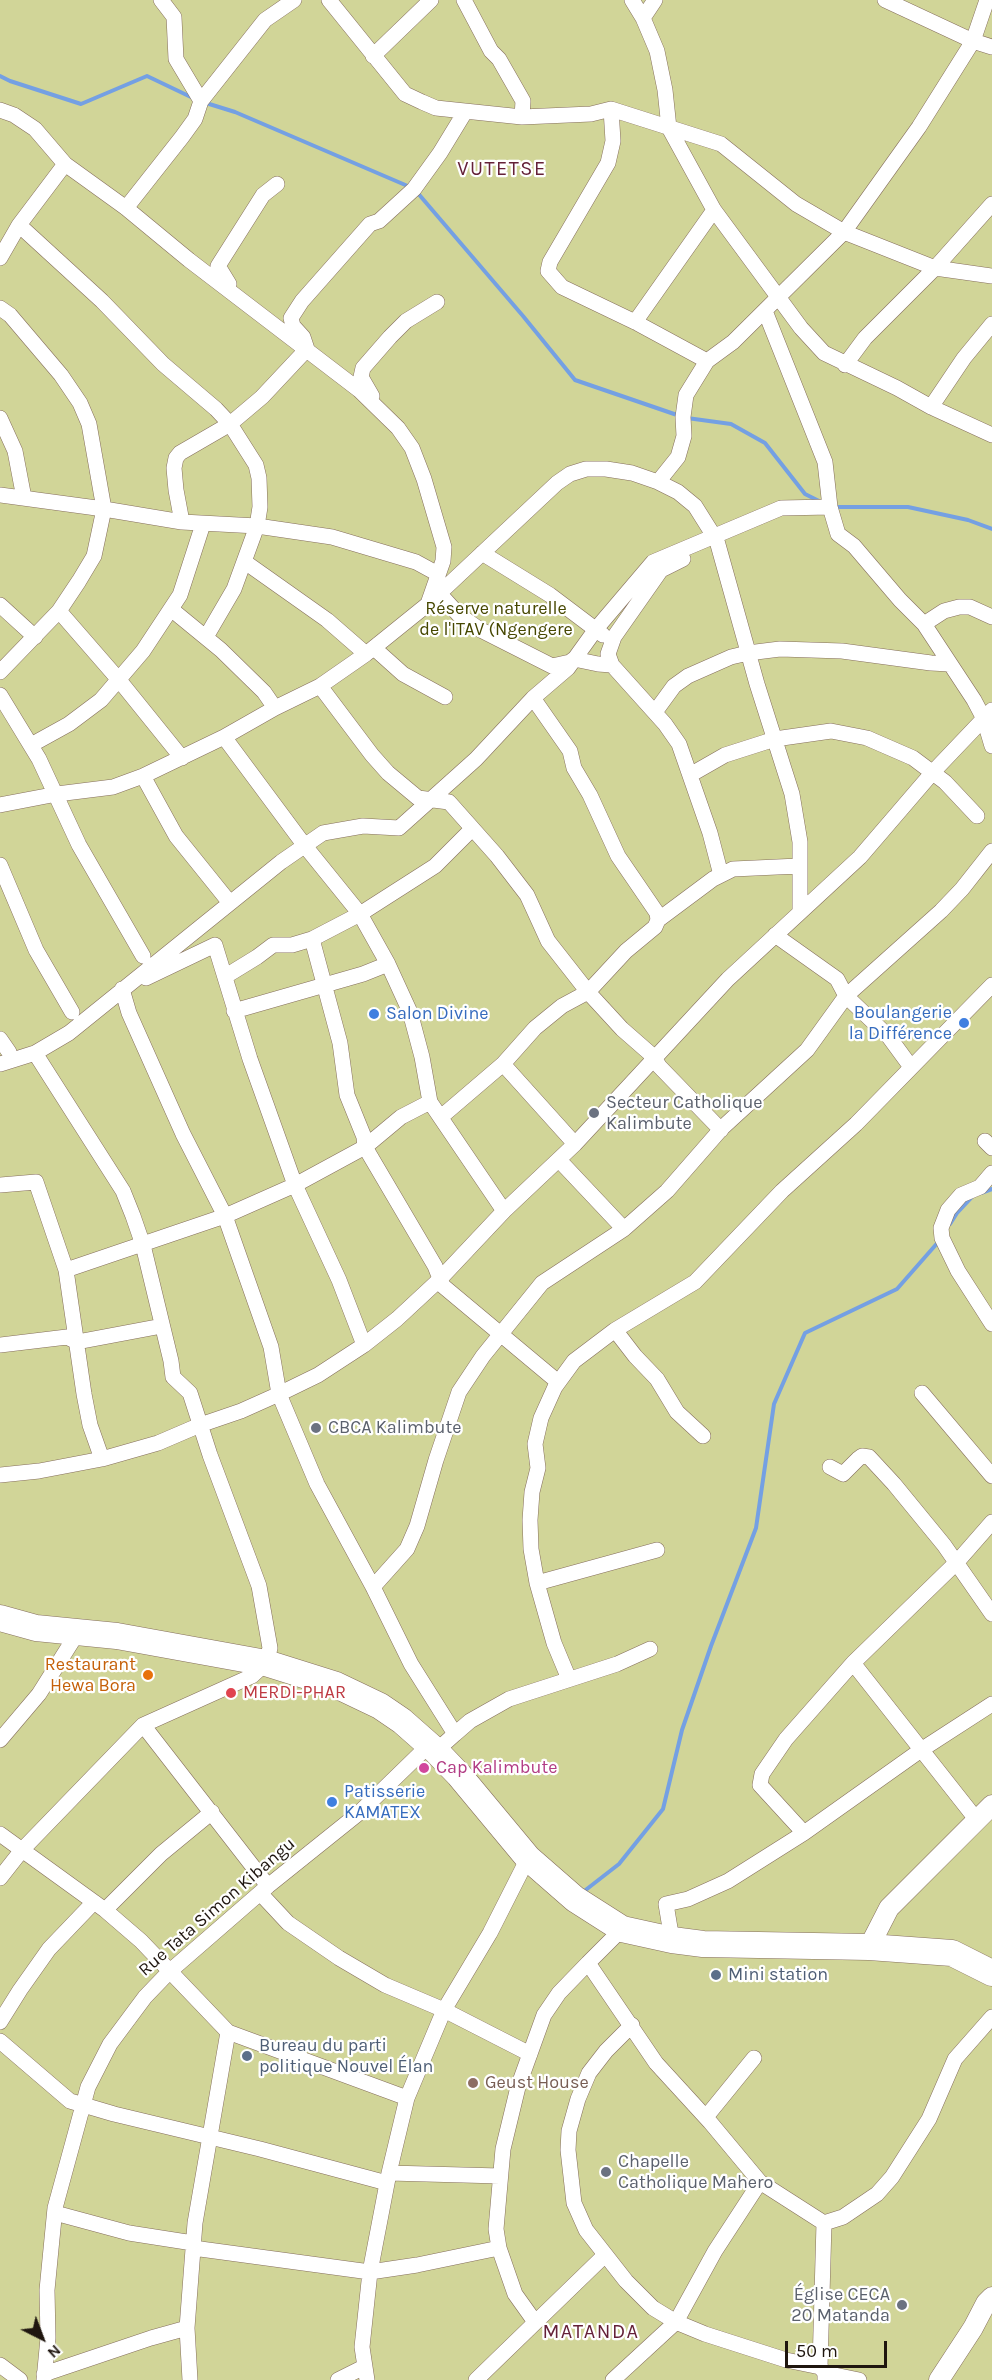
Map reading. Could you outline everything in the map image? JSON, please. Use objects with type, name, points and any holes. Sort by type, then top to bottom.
[{"type":"highway","points":[[0,1618],[36,1628],[117,1636],[266,1663],[336,1685],[381,1706],[402,1721],[459,1775],[528,1858],[575,1899],[622,1929],[703,1944],[869,1947],[952,1953],[992,1972]]},
{"type":"street","points":[[161,0],[174,17],[176,59],[201,101]]},
{"type":"street","points":[[126,208],[195,119],[201,101],[266,20],[294,0]]},
{"type":"street","points":[[329,0],[405,94],[436,108],[522,117],[591,114],[611,109],[721,144],[796,204],[844,232],[935,268],[992,276]]},
{"type":"street","points":[[373,56],[431,0]]},
{"type":"street","points":[[464,0],[491,51],[499,59],[523,101],[522,117]]},
{"type":"street","points":[[632,0],[644,18],[657,51],[665,90],[669,128],[714,210],[778,299],[824,353],[992,435]]},
{"type":"street","points":[[644,18],[655,0]]},
{"type":"street","points":[[887,0],[974,41],[992,47]]},
{"type":"street","points":[[658,482],[678,457],[684,436],[682,417],[686,395],[707,361],[733,342],[844,232],[918,127],[974,41],[987,0]]},
{"type":"street","points":[[611,109],[613,141],[608,163],[550,262],[548,271],[562,287],[635,322],[707,361]]},
{"type":"street","points":[[0,110],[14,115],[35,129],[65,164],[126,208],[233,294],[307,349],[378,406],[398,428],[412,448],[424,479],[444,547],[443,561],[428,604]]},
{"type":"street","points":[[307,349],[303,337],[292,326],[291,318],[296,309],[369,224],[379,221],[414,189],[465,112]]},
{"type":"street","points":[[0,258],[19,225],[65,164]]},
{"type":"street","points":[[233,294],[218,266],[263,195],[277,184]]},
{"type":"street","points":[[845,365],[865,338],[935,268],[992,204]]},
{"type":"street","points":[[635,322],[714,210]]},
{"type":"street","points":[[19,225],[102,301],[163,364],[216,409],[230,424],[256,465],[260,507],[257,526],[234,589],[206,637]]},
{"type":"street","points":[[378,406],[361,377],[363,368],[406,321],[437,302]]},
{"type":"street","points":[[0,308],[9,315],[61,375],[80,403],[89,424],[104,508],[94,556],[59,611],[0,672]]},
{"type":"street","points":[[765,311],[825,462],[830,507],[838,534],[854,546],[900,600],[924,624],[950,664],[988,714],[992,746]]},
{"type":"street","points":[[931,407],[963,358],[992,324]]},
{"type":"street","points":[[182,522],[176,490],[174,468],[176,458],[180,453],[230,424],[262,397],[307,349]]},
{"type":"street","points":[[0,418],[15,452],[24,498]]},
{"type":"street","points":[[0,805],[57,794],[113,787],[143,776],[224,737],[320,686],[370,651],[428,604],[556,483],[570,474],[586,469],[606,469],[632,473],[678,492],[695,506],[715,539],[794,804],[800,842],[800,911]]},
{"type":"street","points":[[0,495],[104,508],[182,522],[257,526],[332,537],[416,562],[438,574]]},
{"type":"street","points":[[721,875],[679,744],[655,712],[612,665],[608,654],[612,643],[661,570],[715,539],[781,508],[830,507]]},
{"type":"street","points":[[31,744],[69,724],[101,700],[143,651],[180,595],[202,524]]},
{"type":"street","points":[[0,1039],[5,1058],[35,1053],[69,1033],[230,903],[322,834],[363,826],[399,828],[476,759],[532,698],[568,668],[596,629],[653,562],[715,539]]},
{"type":"street","points":[[482,553],[550,594],[612,643]]},
{"type":"street","points":[[245,562],[403,674],[445,697]]},
{"type":"street","points":[[439,593],[459,615],[498,640],[552,666],[570,663],[574,659],[612,665]]},
{"type":"street","points":[[0,605],[35,637]]},
{"type":"street","points":[[924,624],[944,611],[959,607],[969,607],[992,617]]},
{"type":"street","points":[[171,609],[206,637],[264,692],[275,708]]},
{"type":"street","points":[[59,611],[182,758]]},
{"type":"street","points":[[655,712],[674,686],[688,676],[731,657],[748,653],[780,649],[842,651],[950,664]]},
{"type":"street","points":[[320,686],[388,773],[417,798],[448,802],[527,895],[548,940],[588,992],[621,1029],[654,1058],[721,1130]]},
{"type":"street","points":[[0,695],[31,744],[57,794],[79,845],[143,956]]},
{"type":"street","points":[[532,698],[570,751],[574,768],[590,795],[618,856],[657,913],[658,920]]},
{"type":"street","points":[[0,1475],[102,1460],[158,1443],[200,1425],[242,1411],[279,1394],[318,1375],[364,1345],[397,1319],[439,1280],[504,1211],[575,1144],[728,979],[860,857],[933,772],[988,714]]},
{"type":"street","points":[[690,775],[725,755],[775,739],[831,731],[867,738],[913,758],[945,782],[977,816]]},
{"type":"street","points":[[224,737],[305,846],[360,914],[388,964],[410,1012],[422,1057],[430,1102],[504,1211]]},
{"type":"street","points":[[143,776],[176,836],[230,903]]},
{"type":"street","points":[[226,976],[249,963],[273,945],[292,945],[312,939],[360,914],[435,866],[472,829]]},
{"type":"street","points":[[373,1587],[407,1549],[417,1526],[459,1392],[501,1333],[542,1283],[624,1229],[668,1191],[721,1130],[807,1050],[846,996],[941,911],[987,860],[992,851]]},
{"type":"street","points":[[0,865],[36,950],[72,1012]]},
{"type":"street","points":[[441,1117],[503,1064],[535,1028],[562,1006],[588,992],[627,951],[655,927],[658,920],[721,875],[733,869],[799,866]]},
{"type":"street","points":[[775,935],[837,979],[846,996],[889,1037],[911,1067]]},
{"type":"street","points":[[312,939],[340,1043],[347,1095],[364,1137],[364,1147],[435,1266],[439,1280],[464,1304],[558,1382]]},
{"type":"street","points":[[122,989],[215,945],[226,976],[234,1011],[295,1185],[339,1280],[364,1345]]},
{"type":"street","points":[[234,1011],[325,986],[388,964]]},
{"type":"street","points":[[569,1679],[554,1643],[537,1583],[531,1550],[532,1492],[538,1468],[535,1444],[541,1418],[558,1382],[574,1361],[615,1330],[695,1282],[782,1191],[829,1149],[992,985]]},
{"type":"street","points":[[122,989],[129,1013],[178,1124],[225,1216],[271,1347],[279,1394],[317,1484],[373,1587],[411,1664],[455,1734]]},
{"type":"street","points":[[0,1878],[22,1850],[143,1725],[252,1676],[266,1663],[270,1648],[259,1586],[190,1393],[173,1377],[143,1245],[123,1191],[35,1053]]},
{"type":"street","points":[[503,1064],[575,1144]]},
{"type":"street","points":[[66,1270],[225,1216],[295,1185],[364,1147],[401,1117],[430,1102]]},
{"type":"street","points":[[559,1160],[624,1229]]},
{"type":"street","points":[[992,1173],[980,1186],[961,1195],[948,1210],[941,1228],[942,1238],[958,1271],[992,1324]]},
{"type":"street","points":[[0,1185],[36,1182],[66,1270],[90,1425],[102,1460]]},
{"type":"street","points":[[0,1345],[67,1337],[77,1342],[162,1326]]},
{"type":"street","points":[[615,1330],[635,1356],[657,1378],[677,1412],[703,1436]]},
{"type":"street","points":[[922,1394],[992,1476]]},
{"type":"street","points":[[830,1467],[843,1474],[862,1456],[869,1457],[894,1484],[957,1562],[992,1614]]},
{"type":"street","points":[[804,1833],[760,1785],[762,1774],[786,1739],[853,1662],[957,1562],[992,1522]]},
{"type":"street","points":[[537,1583],[657,1550]]},
{"type":"street","points":[[0,1740],[39,1694],[78,1632]]},
{"type":"street","name":"Rue Tata Simon Kibangu","points":[[44,2377],[48,2338],[47,2290],[55,2213],[69,2154],[88,2087],[110,2044],[145,1997],[169,1972],[264,1889],[359,1813],[432,1748],[455,1734],[470,1721],[497,1705],[616,1664],[650,1649]]},
{"type":"street","points":[[853,1662],[976,1819]]},
{"type":"street","points":[[672,1940],[666,1904],[688,1899],[728,1881],[804,1833],[921,1750],[992,1704]]},
{"type":"street","points":[[143,1725],[212,1812],[288,1923],[339,1958],[385,1985],[444,2010],[530,2054]]},
{"type":"street","points":[[869,1947],[889,1908],[992,1805]]},
{"type":"street","points":[[0,2022],[49,1950],[212,1812]]},
{"type":"street","points":[[0,1834],[99,1906],[141,1941],[228,2031],[407,2098]]},
{"type":"street","points":[[338,2380],[365,2374],[362,2347],[370,2272],[388,2178],[407,2098],[444,2010],[490,1933],[528,1858]]},
{"type":"street","points":[[535,2322],[515,2294],[499,2248],[496,2229],[503,2149],[514,2106],[544,2015],[559,1993],[622,1929]]},
{"type":"street","points":[[588,1963],[656,2063],[706,2117],[760,2182],[824,2223]]},
{"type":"street","points":[[824,2223],[843,2217],[877,2194],[884,2186],[929,2119],[955,2059],[992,2017]]},
{"type":"street","points":[[632,2025],[589,2073],[578,2099],[569,2131],[568,2150],[574,2203],[586,2230],[605,2255],[653,2308],[676,2322],[705,2334],[823,2373],[859,2380]]},
{"type":"street","points":[[190,2380],[187,2328],[193,2246],[228,2031]]},
{"type":"street","points":[[0,2041],[70,2101],[84,2105],[210,2138],[388,2178],[500,2176]]},
{"type":"street","points":[[706,2117],[754,2058]]},
{"type":"street","points":[[613,2380],[676,2322],[715,2251],[760,2182]]},
{"type":"street","points":[[55,2213],[129,2233],[193,2246],[370,2272],[499,2248]]},
{"type":"street","points":[[823,2373],[824,2223]]},
{"type":"street","points":[[476,2380],[605,2255]]},
{"type":"street","points":[[939,2380],[973,2328],[986,2303],[992,2297]]},
{"type":"street","points":[[44,2377],[151,2338],[187,2328]]},
{"type":"street","points":[[0,2365],[20,2380]]},
{"type":"green space","name":"Réserve naturelle de l'ITAV (Ngengere","points":[[0,0],[992,0],[992,2380],[0,2380]]},
{"type":"waterway","points":[[0,76],[81,104],[147,76],[193,98]]},
{"type":"waterway","points":[[206,103],[235,112],[410,187]]},
{"type":"waterway","points":[[416,191],[575,380],[680,416]]},
{"type":"waterway","points":[[687,418],[731,424],[765,443],[805,494],[819,501]]},
{"type":"waterway","points":[[834,507],[908,507],[968,520],[992,529]]},
{"type":"waterway","points":[[981,1193],[992,1189]]},
{"type":"waterway","points":[[950,1224],[972,1197]]},
{"type":"waterway","points":[[583,1892],[619,1864],[663,1809],[682,1730],[756,1528],[774,1404],[805,1333],[897,1289],[940,1240]]},
{"type":"place","name":"Salon Divine","points":[[374,1014]]},
{"type":"place","name":"Boulangerie la Différence","points":[[964,1023]]},
{"type":"place","name":"Secteur Catholique Kalimbute","points":[[594,1113]]},
{"type":"place","name":"CBCA Kalimbute","points":[[316,1428]]},
{"type":"place","name":"Restaurant Hewa Bora","points":[[148,1675]]},
{"type":"place","name":"MERDI-PHAR","points":[[231,1693]]},
{"type":"place","name":"Cap Kalimbute","points":[[424,1768]]},
{"type":"place","name":"Patisserie KAMATEX","points":[[332,1802]]},
{"type":"place","name":"Mini station","points":[[716,1975]]},
{"type":"place","name":"Bureau du parti politique Nouvel Élan","points":[[247,2056]]},
{"type":"place","name":"Geust House","points":[[473,2083]]},
{"type":"place","name":"Chapelle Catholique Mahero","points":[[606,2172]]},
{"type":"place","name":"Église CECA 20 Matanda","points":[[902,2305]]},
{"type":"district","name":"VUTETSE","points":[[502,169]]},
{"type":"district","name":"MATANDA","points":[[591,2332]]}]
